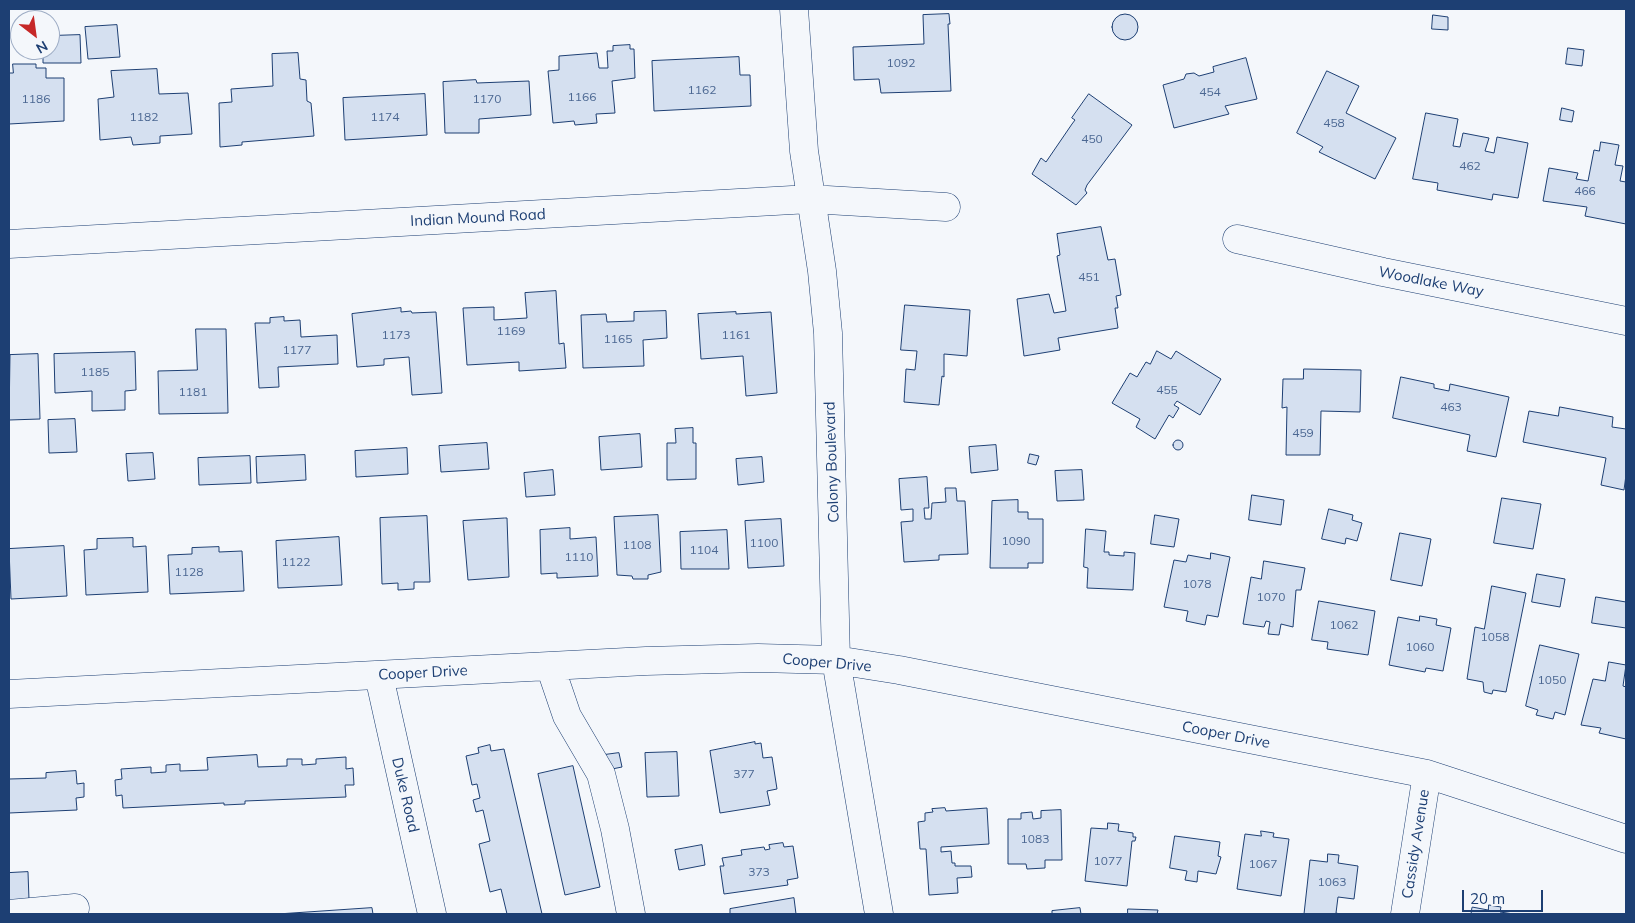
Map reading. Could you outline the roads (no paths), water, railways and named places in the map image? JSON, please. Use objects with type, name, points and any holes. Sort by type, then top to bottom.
[{"type":"street","name":"Colony Boulevard","points":[[794,9],[804,150],[822,271],[828,333],[836,660],[879,914]]},
{"type":"street","name":"Indian Mound Road","points":[[9,244],[810,199],[946,207]]},
{"type":"street","name":"Woodlake Way","points":[[1237,239],[1383,272],[1626,321]]},
{"type":"street","name":"Cooper Drive","points":[[9,694],[550,666],[758,658],[836,660],[909,672],[1426,774],[1626,839]]},
{"type":"street","points":[[550,666],[567,716],[601,774],[616,829],[631,914]]},
{"type":"street","name":"Duke Road","points":[[379,676],[432,914]]},
{"type":"street","name":"Cassidy Avenue","points":[[1405,914],[1426,774]]},
{"type":"street","points":[[9,914],[75,908]]}]
